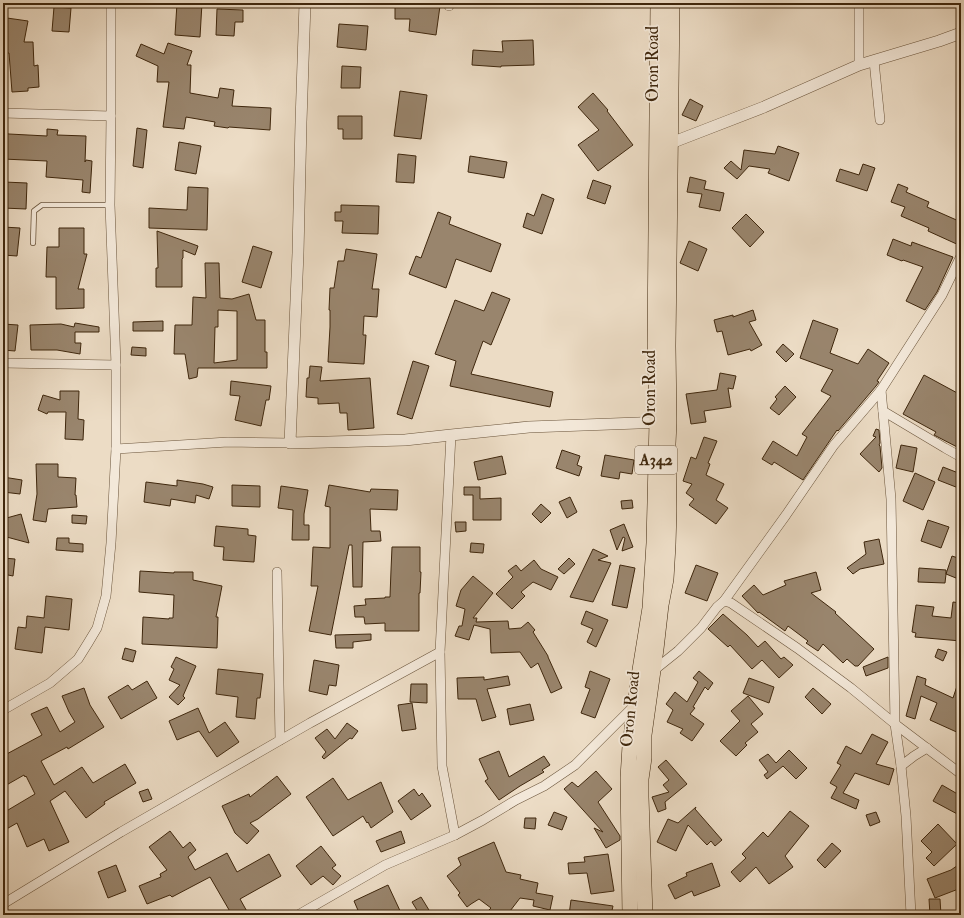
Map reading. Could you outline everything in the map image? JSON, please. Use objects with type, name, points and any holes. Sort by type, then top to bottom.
[{"type":"highway","name":"Oron Road","points":[[630,915],[628,778],[630,746],[650,608],[668,346],[664,143],[658,3]]},
{"type":"highway","name":"Oron Road","points":[[664,143],[672,3]]},
{"type":"highway","name":"Oron Road","points":[[645,915],[641,820],[641,779],[644,758],[644,735],[661,605],[666,579],[668,545],[668,444],[663,422]]},
{"type":"street","points":[[3,710],[50,683],[78,659],[97,628],[106,596],[111,543],[116,449],[116,365],[110,205],[112,116],[111,3]]},
{"type":"street","points":[[290,443],[298,253],[305,3]]},
{"type":"street","points":[[859,3],[859,65]]},
{"type":"street","points":[[664,143],[764,107],[859,65],[961,33]]},
{"type":"street","points":[[874,61],[880,120]]},
{"type":"street","points":[[3,113],[112,116]]},
{"type":"street","points":[[652,671],[678,651],[701,628],[717,607],[724,602],[834,445],[881,390],[942,296],[961,256]]},
{"type":"street","points":[[3,364],[116,365]]},
{"type":"street","points":[[881,390],[891,499],[895,724],[906,816],[911,915]]},
{"type":"street","points":[[883,411],[961,456]]},
{"type":"street","points":[[116,449],[228,442],[290,443],[404,440],[451,434],[529,428],[663,422]]},
{"type":"street","points":[[451,434],[440,652],[442,766],[455,835]]},
{"type":"street","points":[[277,572],[280,740]]},
{"type":"street","points":[[724,602],[731,603],[797,648],[961,774]]},
{"type":"street","points":[[3,904],[121,832],[280,740],[440,652]]},
{"type":"street","points":[[298,915],[385,865],[455,835],[484,820],[516,800],[544,786],[575,765],[636,705]]},
{"type":"street","points":[[901,766],[927,748]]},
{"type":"lane","points":[[33,244],[34,211],[42,205],[110,205]]},
{"type":"building","points":[[177,3],[202,3],[200,37],[175,35]]},
{"type":"building","points":[[395,3],[440,6],[436,35],[409,31],[410,19],[395,19]]},
{"type":"building","points":[[54,7],[71,8],[69,32],[52,31]]},
{"type":"building","points":[[217,9],[243,10],[243,22],[235,22],[234,36],[216,35]]},
{"type":"building","points":[[7,18],[28,21],[24,42],[33,42],[34,66],[38,65],[39,87],[28,88],[28,91],[12,92],[9,53],[5,53],[3,37]]},
{"type":"building","points":[[339,24],[368,26],[366,50],[337,47]]},
{"type":"building","points":[[533,40],[534,65],[501,67],[472,65],[473,50],[503,52],[502,41]]},
{"type":"building","points":[[168,43],[192,51],[187,65],[191,65],[190,93],[218,98],[220,88],[234,90],[232,106],[271,108],[270,130],[214,126],[215,122],[186,117],[184,129],[163,127],[169,82],[157,82],[158,66],[136,56],[141,44],[164,54]]},
{"type":"building","points":[[342,66],[361,67],[360,88],[341,88]]},
{"type":"building","points":[[400,91],[427,95],[421,139],[394,136]]},
{"type":"building","points":[[593,93],[608,110],[607,111],[633,145],[598,171],[578,145],[599,130],[578,107]]},
{"type":"building","points":[[690,99],[703,106],[696,121],[682,115]]},
{"type":"building","points":[[338,116],[362,116],[362,139],[343,139],[343,129],[338,129]]},
{"type":"building","points":[[137,128],[147,130],[143,168],[133,166]]},
{"type":"building","points":[[47,129],[58,130],[57,135],[86,136],[85,162],[86,160],[92,161],[90,193],[82,192],[83,180],[46,177],[47,161],[3,159],[3,133],[47,136]]},
{"type":"building","points":[[179,142],[201,146],[196,174],[175,170]]},
{"type":"building","points":[[778,146],[799,153],[789,181],[768,173],[770,169],[749,166],[737,179],[724,168],[731,161],[741,170],[744,150],[775,154]]},
{"type":"building","points":[[398,154],[416,156],[414,183],[396,182]]},
{"type":"building","points":[[470,156],[507,162],[504,178],[468,172]]},
{"type":"building","points":[[863,164],[875,168],[867,191],[836,181],[840,169],[859,175]]},
{"type":"building","points":[[690,177],[706,181],[704,189],[724,193],[720,211],[699,207],[702,194],[687,192]]},
{"type":"building","points":[[593,180],[611,186],[605,204],[587,198]]},
{"type":"building","points":[[4,182],[27,183],[26,209],[3,208]]},
{"type":"building","points":[[898,184],[908,188],[906,192],[929,202],[927,207],[961,222],[961,246],[928,231],[929,228],[901,216],[905,207],[891,202]]},
{"type":"building","points":[[188,187],[208,188],[207,230],[149,228],[149,208],[187,210]]},
{"type":"building","points":[[542,194],[554,199],[542,234],[523,227],[527,213],[534,216]]},
{"type":"building","points":[[341,205],[379,206],[378,234],[342,233],[343,221],[335,221],[335,212],[341,212]]},
{"type":"building","points":[[438,212],[451,217],[449,224],[501,244],[491,272],[456,259],[446,288],[409,274],[416,256],[421,258]]},
{"type":"building","points":[[746,214],[764,232],[750,247],[732,228]]},
{"type":"building","points":[[3,227],[20,228],[17,256],[3,255]]},
{"type":"building","points":[[59,228],[84,228],[84,254],[87,254],[78,289],[84,289],[84,308],[56,309],[56,277],[46,277],[47,247],[59,247]]},
{"type":"building","points":[[157,231],[198,246],[195,255],[183,250],[182,287],[156,287],[156,268],[158,268]]},
{"type":"building","points":[[893,239],[911,246],[912,242],[953,257],[937,292],[925,310],[906,301],[923,267],[887,255]]},
{"type":"building","points":[[689,241],[707,249],[698,271],[680,263]]},
{"type":"building","points":[[253,246],[272,252],[261,288],[242,282]]},
{"type":"building","points":[[346,249],[377,254],[372,289],[379,289],[377,317],[364,316],[363,335],[366,335],[364,364],[328,362],[330,288],[334,288],[338,261],[344,261]]},
{"type":"building","points":[[205,263],[219,263],[220,298],[232,299],[249,294],[256,320],[265,320],[265,352],[267,352],[267,368],[198,368],[197,377],[189,379],[185,354],[174,354],[175,325],[192,325],[193,297],[206,298]],"holes":[[[218,310],[237,311],[237,360],[214,363],[215,327],[218,327]]]},
{"type":"building","points":[[492,292],[510,299],[491,345],[483,341],[471,374],[553,392],[550,407],[450,386],[456,361],[435,354],[455,300],[484,311]]},
{"type":"building","points":[[753,310],[756,320],[749,322],[762,345],[751,351],[750,349],[728,355],[722,331],[717,332],[714,320],[733,315],[733,317]]},
{"type":"building","points":[[813,320],[838,329],[830,353],[858,364],[868,349],[889,363],[877,381],[879,382],[838,431],[837,430],[803,480],[774,462],[772,465],[762,459],[773,441],[797,456],[807,437],[802,434],[831,396],[821,391],[833,370],[800,358]]},
{"type":"building","points":[[163,321],[163,331],[133,331],[133,322]]},
{"type":"building","points":[[75,323],[99,327],[99,332],[75,332],[75,343],[81,343],[80,354],[57,350],[31,350],[30,325],[61,324],[74,327]]},
{"type":"building","points":[[3,324],[18,325],[15,351],[3,350]]},
{"type":"building","points":[[783,344],[794,354],[786,362],[776,352]]},
{"type":"building","points":[[132,347],[146,348],[146,356],[131,355]]},
{"type":"building","points":[[413,361],[429,366],[412,419],[397,414]]},
{"type":"building","points":[[310,366],[322,367],[320,381],[370,378],[374,428],[348,430],[347,413],[340,413],[339,403],[318,404],[318,398],[306,397],[307,378],[309,378]]},
{"type":"building","points":[[720,373],[736,376],[733,389],[728,388],[731,407],[704,411],[706,422],[691,424],[686,394],[717,390]]},
{"type":"building","points":[[924,375],[961,395],[961,449],[934,435],[936,432],[903,414]]},
{"type":"building","points":[[231,381],[271,386],[269,400],[266,400],[261,426],[235,420],[240,396],[230,395]]},
{"type":"building","points":[[785,386],[796,397],[779,415],[770,408],[777,399],[775,397]]},
{"type":"building","points":[[60,391],[79,391],[78,419],[84,420],[83,440],[65,439],[66,412],[48,412],[47,414],[38,410],[43,395],[60,400]]},
{"type":"building","points":[[876,429],[879,430],[882,468],[879,472],[860,454],[876,437],[873,436]]},
{"type":"building","points":[[704,437],[717,441],[708,463],[710,464],[706,475],[724,484],[716,500],[728,508],[716,524],[689,505],[694,499],[686,493],[692,484],[683,481],[691,457],[696,459]]},
{"type":"building","points":[[901,445],[917,448],[913,472],[896,468]]},
{"type":"building","points":[[562,450],[580,456],[577,465],[582,467],[579,476],[556,468]]},
{"type":"building","points":[[605,455],[634,460],[632,474],[620,472],[619,479],[601,476]]},
{"type":"building","points":[[502,456],[506,474],[478,480],[474,462]]},
{"type":"building","points":[[36,464],[58,464],[58,477],[76,478],[75,495],[77,507],[48,509],[46,522],[33,520],[37,494]]},
{"type":"building","points":[[943,467],[961,474],[961,489],[938,480]]},
{"type":"building","points":[[915,473],[935,482],[923,510],[903,501]]},
{"type":"building","points":[[3,477],[22,480],[20,494],[3,492]]},
{"type":"building","points":[[177,480],[213,487],[209,499],[196,495],[195,503],[171,499],[170,506],[144,502],[146,482],[177,486]]},
{"type":"building","points":[[232,485],[260,486],[260,507],[232,506]]},
{"type":"building","points":[[329,485],[370,492],[371,489],[398,490],[397,510],[370,509],[371,531],[380,531],[381,541],[363,542],[362,587],[353,587],[352,545],[349,545],[331,635],[309,631],[318,586],[311,586],[313,547],[330,548],[330,507],[325,506]]},
{"type":"building","points":[[281,486],[308,490],[304,514],[304,525],[309,525],[309,540],[292,540],[293,510],[278,508]]},
{"type":"building","points":[[464,487],[480,487],[480,499],[501,498],[501,520],[473,520],[473,495],[464,495]]},
{"type":"building","points":[[570,497],[577,512],[567,518],[559,502]]},
{"type":"building","points":[[632,500],[633,508],[622,509],[621,501]]},
{"type":"building","points":[[541,504],[551,513],[541,523],[532,514]]},
{"type":"building","points":[[21,514],[29,543],[3,536],[3,519]]},
{"type":"building","points":[[72,515],[87,516],[86,524],[72,523]]},
{"type":"building","points":[[928,520],[949,527],[941,548],[921,541]]},
{"type":"building","points":[[455,522],[466,522],[466,531],[456,532]]},
{"type":"building","points":[[624,524],[633,547],[622,551],[625,538],[623,537],[617,550],[610,530]]},
{"type":"building","points":[[216,526],[248,529],[248,535],[256,536],[254,562],[223,560],[224,547],[214,546]]},
{"type":"building","points":[[57,538],[69,538],[69,543],[83,544],[83,552],[56,550]]},
{"type":"building","points":[[879,539],[884,564],[860,569],[853,574],[847,568],[866,554],[864,542]]},
{"type":"building","points":[[471,543],[484,544],[483,553],[470,552]]},
{"type":"building","points":[[392,547],[420,547],[421,572],[419,593],[419,631],[385,631],[385,623],[365,624],[364,617],[355,617],[354,606],[366,605],[365,599],[390,597]]},
{"type":"building","points":[[593,549],[608,556],[598,560],[611,563],[593,602],[570,597]]},
{"type":"building","points":[[952,556],[961,559],[961,580],[946,574]]},
{"type":"building","points":[[3,558],[15,559],[13,576],[3,574]]},
{"type":"building","points":[[569,558],[575,564],[564,574],[558,569]]},
{"type":"building","points":[[534,560],[541,569],[558,577],[551,590],[533,582],[521,592],[525,596],[512,609],[496,594],[513,577],[508,571],[516,565],[521,571]]},
{"type":"building","points":[[620,565],[635,568],[627,608],[612,605]]},
{"type":"building","points":[[696,565],[718,573],[707,601],[685,593]]},
{"type":"building","points":[[919,568],[946,570],[945,583],[918,582]]},
{"type":"building","points":[[140,571],[174,573],[193,572],[193,580],[222,586],[216,617],[218,617],[217,648],[142,644],[143,617],[173,618],[174,595],[139,592]]},
{"type":"building","points":[[816,572],[821,590],[811,593],[836,612],[835,613],[874,649],[858,666],[855,666],[847,659],[843,663],[823,644],[818,651],[806,643],[808,641],[788,626],[785,631],[759,612],[758,613],[742,596],[754,585],[763,595],[786,585],[784,581]]},
{"type":"building","points":[[473,576],[493,593],[473,618],[477,618],[476,622],[508,621],[509,629],[521,628],[528,622],[535,630],[533,632],[548,656],[562,688],[551,693],[538,663],[531,668],[520,652],[491,653],[490,629],[474,625],[469,640],[455,636],[459,626],[462,626],[465,609],[456,606],[461,590]]},
{"type":"building","points":[[46,596],[72,599],[69,630],[45,627],[42,653],[15,649],[18,627],[26,628],[27,616],[44,618]]},
{"type":"building","points":[[953,602],[961,603],[961,641],[915,637],[916,633],[912,632],[916,605],[934,607],[932,616],[951,618]]},
{"type":"building","points":[[586,611],[608,620],[596,647],[587,642],[593,629],[581,624]]},
{"type":"building","points":[[723,614],[758,647],[765,641],[781,659],[784,657],[793,665],[779,678],[762,660],[752,669],[730,645],[728,647],[708,629]]},
{"type":"building","points":[[371,634],[371,640],[353,642],[353,648],[336,648],[335,635]]},
{"type":"building","points":[[125,648],[136,651],[133,662],[122,659]]},
{"type":"building","points":[[938,649],[947,652],[943,661],[935,657]]},
{"type":"building","points":[[176,657],[196,666],[183,696],[185,698],[178,705],[169,697],[180,685],[169,680],[174,669],[171,667]]},
{"type":"building","points":[[888,657],[888,668],[866,676],[863,667]]},
{"type":"building","points":[[314,660],[339,665],[336,686],[329,685],[327,695],[309,691]]},
{"type":"building","points":[[218,669],[263,674],[260,698],[257,698],[255,719],[236,717],[238,697],[216,694]]},
{"type":"building","points":[[590,671],[610,679],[595,718],[581,713],[590,689],[585,687]]},
{"type":"building","points":[[699,671],[713,683],[708,690],[705,687],[693,707],[695,708],[690,714],[704,724],[692,741],[680,733],[683,729],[667,722],[673,710],[666,704],[675,692],[687,702],[698,682],[693,678]]},
{"type":"building","points":[[508,676],[510,685],[487,689],[496,717],[482,721],[476,699],[458,699],[457,678],[484,677],[484,680]]},
{"type":"building","points":[[917,676],[926,679],[925,685],[953,698],[961,677],[961,734],[930,720],[937,703],[921,696],[915,719],[906,716]]},
{"type":"building","points":[[749,678],[774,687],[769,703],[743,693]]},
{"type":"building","points":[[147,681],[157,698],[121,719],[108,697],[128,685],[132,690]]},
{"type":"building","points":[[411,684],[427,684],[427,703],[410,702]]},
{"type":"building","points":[[84,688],[90,705],[104,727],[68,749],[67,747],[41,761],[54,785],[82,767],[93,783],[125,764],[136,783],[104,802],[105,804],[86,818],[65,791],[50,801],[69,842],[49,851],[44,839],[27,847],[17,823],[3,831],[3,813],[35,794],[26,776],[25,777],[24,775],[3,787],[3,756],[42,735],[31,714],[47,707],[60,732],[75,722],[62,696]]},
{"type":"building","points":[[813,688],[831,704],[822,714],[805,697]]},
{"type":"building","points":[[748,696],[763,714],[751,724],[758,732],[745,743],[747,745],[736,756],[720,741],[740,721],[731,711]]},
{"type":"building","points":[[412,703],[416,729],[402,731],[398,705]]},
{"type":"building","points":[[530,704],[534,720],[510,725],[507,709]]},
{"type":"building","points":[[198,708],[209,733],[225,722],[239,742],[217,757],[199,731],[177,740],[169,721]]},
{"type":"building","points":[[347,723],[358,731],[352,739],[350,738],[324,759],[322,757],[326,752],[315,738],[327,729],[335,739]]},
{"type":"building","points":[[872,734],[888,742],[876,764],[894,769],[889,785],[855,773],[843,793],[859,800],[856,809],[831,798],[837,787],[830,783],[841,765],[837,763],[846,746],[861,754]]},
{"type":"building","points":[[789,750],[807,768],[796,779],[783,766],[767,779],[764,775],[768,772],[759,760],[768,754],[776,763]]},
{"type":"building","points":[[499,751],[509,777],[544,756],[550,765],[542,770],[544,772],[499,800],[485,781],[488,779],[479,759]]},
{"type":"building","points":[[666,760],[687,784],[665,802],[666,809],[658,812],[652,797],[669,792],[663,785],[669,780],[658,767]]},
{"type":"building","points":[[596,771],[612,789],[598,802],[620,836],[620,840],[606,848],[594,828],[603,832],[564,789],[572,782],[578,787]]},
{"type":"building","points":[[277,776],[291,794],[258,819],[250,823],[259,831],[247,844],[235,833],[222,806],[249,794],[250,797]]},
{"type":"building","points":[[333,778],[348,800],[381,782],[393,812],[371,828],[363,816],[333,836],[306,797]]},
{"type":"building","points":[[942,785],[961,796],[961,816],[933,801]]},
{"type":"building","points":[[148,789],[152,799],[143,802],[139,792]]},
{"type":"building","points":[[414,789],[419,796],[422,793],[431,806],[411,820],[398,801]]},
{"type":"building","points":[[696,807],[695,809],[722,840],[715,846],[711,841],[707,845],[688,825],[676,851],[657,842],[668,819],[678,823]]},
{"type":"building","points":[[790,811],[809,826],[785,856],[793,867],[769,884],[756,867],[740,882],[731,872],[746,858],[742,854],[763,832],[768,837]]},
{"type":"building","points":[[554,812],[567,817],[562,830],[548,825]]},
{"type":"building","points":[[876,812],[880,822],[870,826],[866,815]]},
{"type":"building","points":[[525,818],[536,818],[535,829],[524,828]]},
{"type":"building","points":[[938,824],[957,844],[934,866],[926,858],[932,852],[921,841]]},
{"type":"building","points":[[170,831],[183,848],[190,842],[196,850],[188,857],[195,870],[227,853],[237,872],[269,854],[281,876],[240,899],[249,915],[232,915],[210,877],[172,897],[170,895],[147,904],[139,886],[161,877],[160,874],[167,870],[149,847]]},
{"type":"building","points":[[401,831],[405,843],[381,852],[376,841]]},
{"type":"building","points":[[494,842],[506,872],[521,875],[520,879],[538,883],[536,893],[553,896],[550,910],[533,906],[534,900],[520,898],[507,915],[484,915],[491,908],[479,899],[467,907],[458,895],[460,893],[447,876],[461,865],[458,858]]},
{"type":"building","points":[[832,843],[841,851],[825,868],[817,860]]},
{"type":"building","points":[[321,846],[336,865],[332,868],[341,876],[333,885],[323,876],[311,885],[296,866]]},
{"type":"building","points":[[608,854],[614,891],[591,894],[587,873],[569,874],[568,863],[585,862],[584,857]]},
{"type":"building","points":[[712,863],[720,886],[694,896],[692,891],[675,899],[668,885],[687,876],[686,873]]},
{"type":"building","points":[[961,863],[961,888],[935,898],[927,879],[951,870]]},
{"type":"building","points":[[116,865],[126,891],[108,898],[98,872]]},
{"type":"building","points":[[388,885],[402,915],[369,915],[367,912],[360,915],[354,901]]},
{"type":"building","points":[[421,897],[432,915],[420,915],[412,902]]},
{"type":"building","points":[[929,899],[940,899],[941,915],[930,915]]},
{"type":"building","points":[[571,900],[613,906],[611,915],[569,915]]}]
